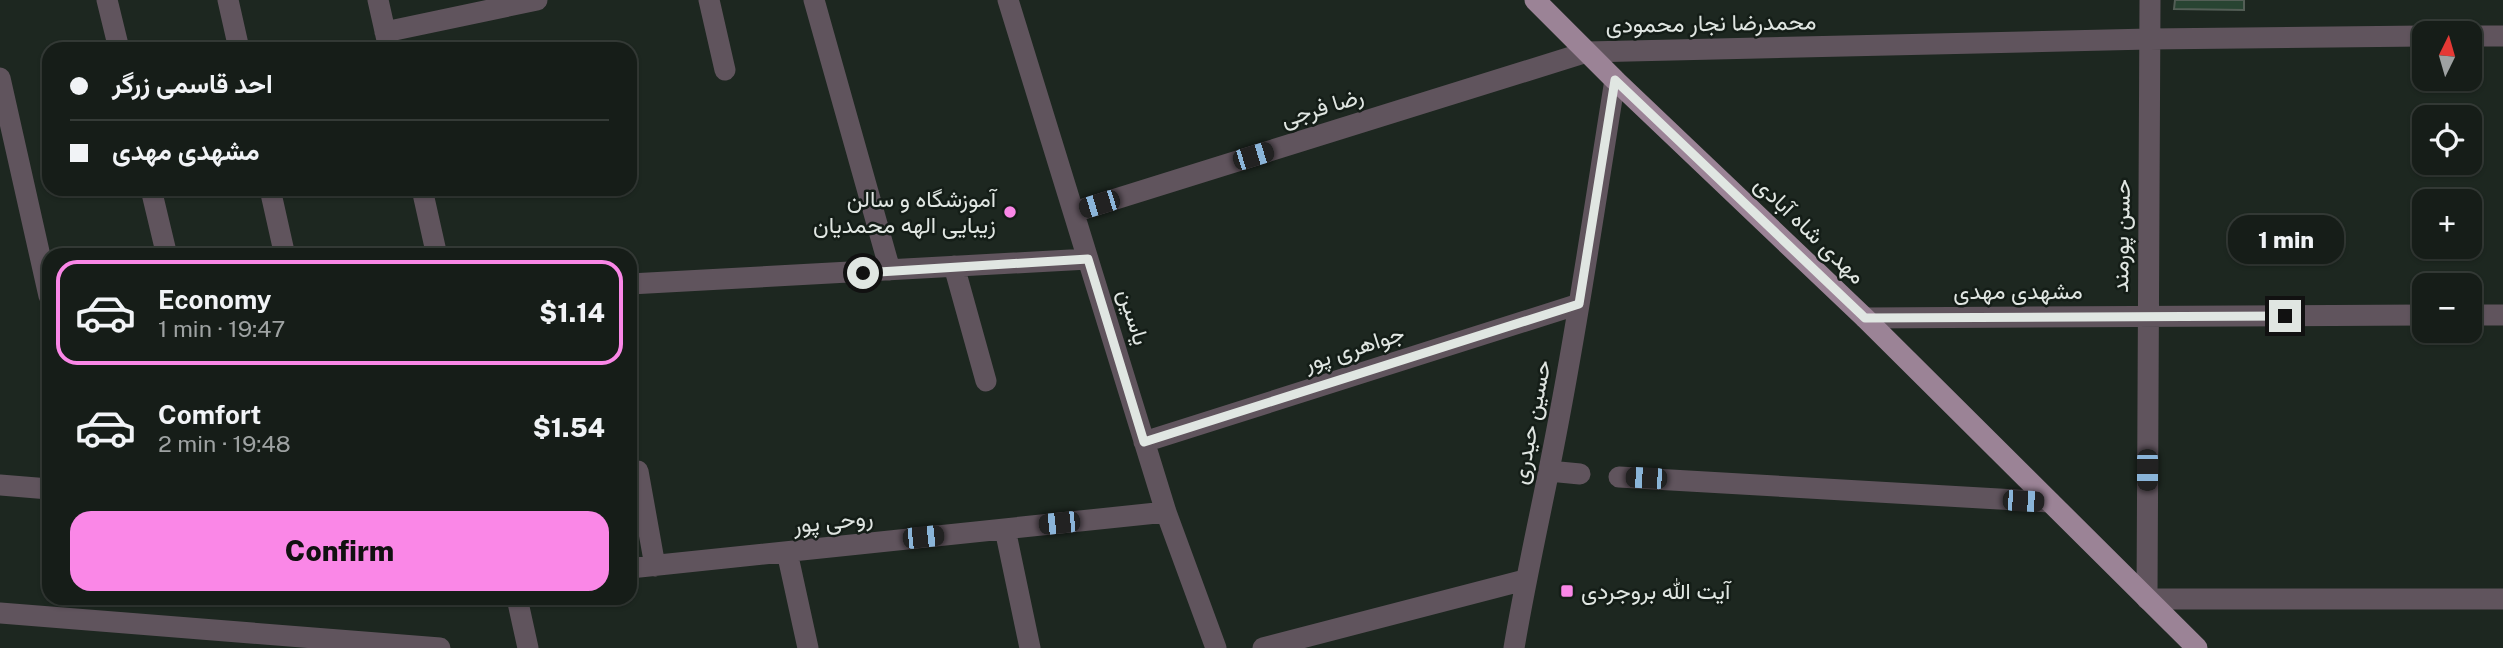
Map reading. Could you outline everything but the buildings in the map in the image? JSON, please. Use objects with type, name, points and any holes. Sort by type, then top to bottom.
[{"type":"main road","name":"مهدی شاه آبادی","points":[[1535,0],[1865,318],[2197,648]]},
{"type":"street","points":[[107,0],[116,42]]},
{"type":"street","points":[[228,0],[237,42]]},
{"type":"street","points":[[378,0],[387,41],[537,0]]},
{"type":"street","points":[[709,0],[725,70]]},
{"type":"street","points":[[814,0],[890,270]]},
{"type":"street","name":"یاسین","points":[[1008,0],[1166,512],[1216,648]]},
{"type":"street","name":"حسن پورمند","points":[[2147,599],[2150,0]]},
{"type":"street","name":"محمدرضا نجار محمودی","points":[[1587,52],[2149,38],[2412,36]]},
{"type":"street","points":[[2482,36],[2503,36]]},
{"type":"street","name":"رضا فرجی","points":[[1074,212],[1587,52]]},
{"type":"street","points":[[0,78],[42,265]]},
{"type":"street","name":"حسین حیدری","points":[[1514,648],[1579,304],[1615,80]]},
{"type":"street","points":[[153,196],[165,248]]},
{"type":"street","points":[[272,196],[283,248]]},
{"type":"street","points":[[424,196],[435,248]]},
{"type":"street","points":[[637,284],[1088,259]]},
{"type":"street","points":[[954,266],[986,381]]},
{"type":"street","name":"جواهری پور","points":[[1144,442],[1579,304]]},
{"type":"street","name":"مشهدی مهدی","points":[[1865,318],[2412,315]]},
{"type":"street","points":[[2482,315],[2503,315]]},
{"type":"street","points":[[638,471],[655,566]]},
{"type":"street","points":[[1549,471],[1580,474]]},
{"type":"street","points":[[1619,477],[2050,502]]},
{"type":"street","points":[[0,485],[42,488]]},
{"type":"street","name":"روحی پور","points":[[637,567],[1166,512]]},
{"type":"street","points":[[1005,529],[1030,648]]},
{"type":"street","points":[[787,552],[808,648]]},
{"type":"street","points":[[1262,648],[1525,580]]},
{"type":"street","points":[[2147,599],[2503,599]]},
{"type":"street","points":[[519,605],[528,648]]},
{"type":"street","points":[[0,613],[440,648]]},
{"type":"place","name":"آموزشگاه و سالن زیبایی الهه محمدیان","points":[[1010,212]]},
{"type":"place","name":"آیت الله بروجردی","points":[[1567,591]]},
{"type":"route","points":[[863,273],[1088,259],[1144,442],[1579,304],[1615,80],[1865,318],[2285,316]]}]
